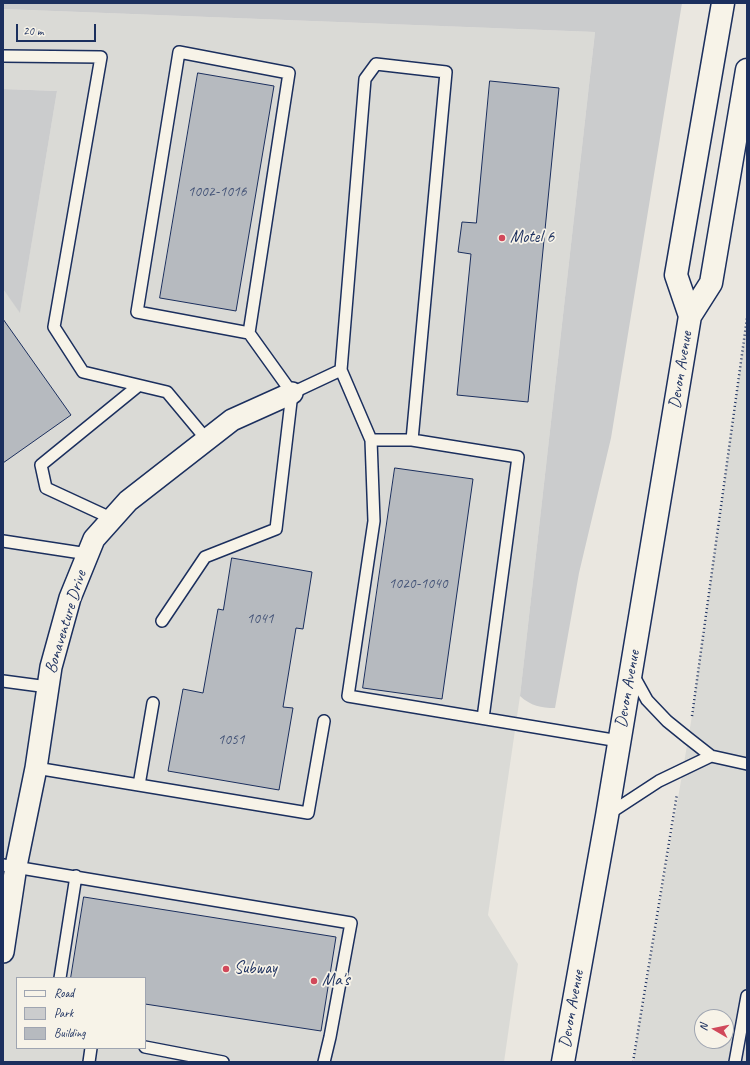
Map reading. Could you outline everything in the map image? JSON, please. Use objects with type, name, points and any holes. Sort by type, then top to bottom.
[{"type":"main road","name":"Devon Avenue","points":[[690,316],[676,275],[723,3]]},
{"type":"main road","name":"Devon Avenue","points":[[563,1062],[607,816],[690,316],[711,283],[747,70]]},
{"type":"street","name":"Bonaventure Drive","points":[[3,952],[10,866],[36,768],[51,667],[70,598],[94,539],[128,501],[232,420],[292,393]]},
{"type":"lane","points":[[162,621],[205,557],[276,529],[292,393],[248,333],[137,312],[179,52],[289,73],[248,333]]},
{"type":"lane","points":[[3,56],[101,57],[54,327],[83,372],[167,392],[207,440]]},
{"type":"lane","points":[[412,440],[446,72],[376,64],[364,79],[341,370],[372,440],[374,521],[348,696],[619,740]]},
{"type":"lane","points":[[292,393],[341,370]]},
{"type":"lane","points":[[112,519],[46,488],[41,466],[138,386]]},
{"type":"lane","points":[[372,440],[412,440],[518,457],[482,718]]},
{"type":"lane","points":[[3,541],[88,554]]},
{"type":"lane","points":[[631,671],[647,700],[662,716],[711,756],[747,764]]},
{"type":"lane","points":[[3,681],[48,687]]},
{"type":"lane","points":[[139,786],[153,703]]},
{"type":"lane","points":[[36,768],[308,813],[324,721]]},
{"type":"lane","points":[[607,816],[659,781],[711,756]]},
{"type":"lane","points":[[10,866],[351,923],[324,1062]]},
{"type":"lane","points":[[60,977],[76,876]]},
{"type":"lane","points":[[735,1062],[747,996]]},
{"type":"lane","points":[[146,1047],[223,1062]]},
{"type":"lane","points":[[89,1062],[91,1049]]},
{"type":"path","points":[[691,722],[747,318]]},
{"type":"path","points":[[633,1062],[677,795]]},
{"type":"shaded area","points":[[3,9],[595,32],[520,696],[488,915],[518,964],[504,1062],[3,1062],[3,289],[20,312],[57,91],[3,89]]},
{"type":"shaded area","points":[[747,318],[747,1062],[633,1062],[691,722]]},
{"type":"green space","points":[[3,3],[682,3],[611,438],[579,573],[555,708],[536,706],[520,696],[595,32],[3,9]]},
{"type":"green space","points":[[3,89],[57,91],[20,313],[3,289]]},
{"type":"building","points":[[198,73],[274,86],[236,311],[160,298]]},
{"type":"building","name":"Motel 6","points":[[490,81],[559,88],[528,402],[457,395],[471,254],[458,252],[462,222],[476,223]]},
{"type":"building","points":[[3,319],[71,415],[3,463]]},
{"type":"building","points":[[395,468],[473,479],[442,699],[363,688]]},
{"type":"building","points":[[232,558],[312,572],[303,629],[296,628],[283,707],[293,708],[279,790],[168,771],[183,689],[203,693],[218,609],[223,610]]},
{"type":"building","points":[[84,897],[336,937],[321,1031],[146,1004],[146,977],[71,977]]},
{"type":"place","name":"Motel 6","points":[[502,238]]},
{"type":"place","name":"Subway","points":[[226,969]]},
{"type":"place","name":"Ma's","points":[[314,981]]}]
